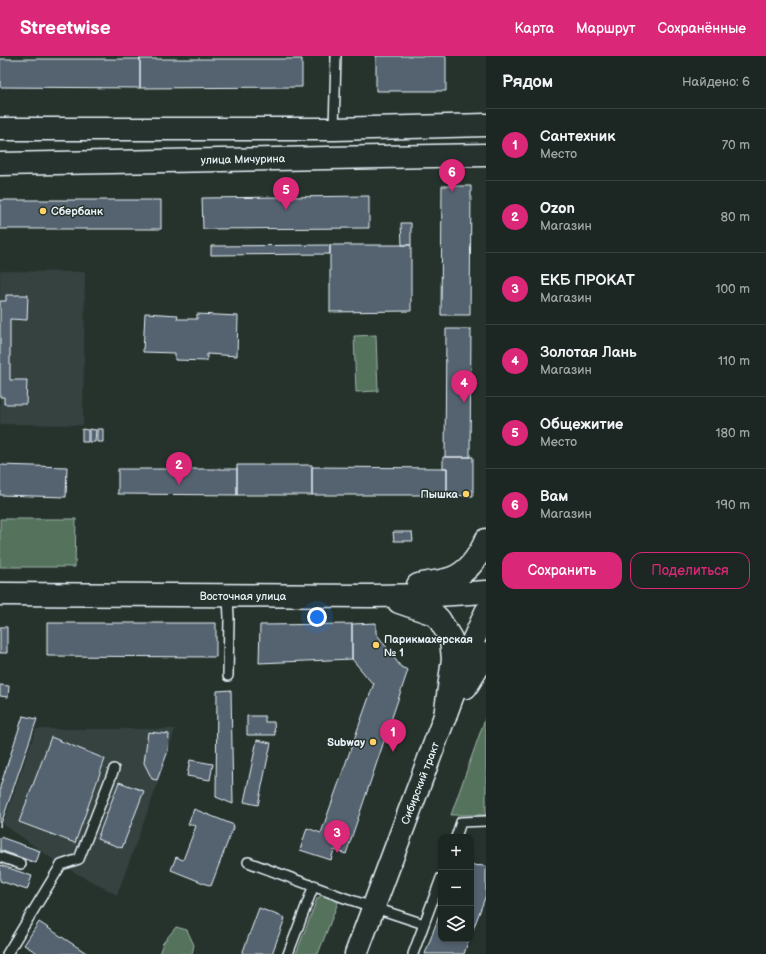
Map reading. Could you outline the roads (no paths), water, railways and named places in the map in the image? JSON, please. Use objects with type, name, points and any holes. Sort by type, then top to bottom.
[{"type":"main road","points":[[0,129],[334,129],[486,125]]},
{"type":"main road","name":"улица Мичурина","points":[[0,164],[486,155]]},
{"type":"main road","points":[[370,596],[452,578],[468,569],[480,554],[486,540]]},
{"type":"main road","name":"Восточная улица","points":[[0,594],[370,596],[436,595],[486,592]]},
{"type":"main road","points":[[370,596],[399,602],[434,614],[452,639],[453,659],[445,717]]},
{"type":"main road","name":"Сибирский тракт","points":[[356,954],[473,641],[486,612]]},
{"type":"main road","points":[[445,717],[470,682],[486,654]]},
{"type":"lane","points":[[334,129],[336,56]]},
{"type":"lane","points":[[228,596],[228,676]]},
{"type":"lane","points":[[7,954],[61,865],[79,858],[114,769]]},
{"type":"lane","points":[[457,834],[461,822],[486,821]]},
{"type":"lane","points":[[0,857],[21,864]]},
{"type":"lane","points":[[248,862],[424,924]]},
{"type":"lane","points":[[288,954],[314,885]]},
{"type":"lane","points":[[414,954],[438,886]]},
{"type":"place","name":"Вам","points":[[452,192]]},
{"type":"place","name":"Общежитие","points":[[286,210]]},
{"type":"place","name":"Сбербанк","points":[[43,211]]},
{"type":"place","name":"Золотая Лань","points":[[464,403]]},
{"type":"place","name":"Ozon","points":[[179,485]]},
{"type":"place","name":"Пышка","points":[[466,494]]},
{"type":"place","name":"Парикмахерская № 1","points":[[376,645]]},
{"type":"place","name":"Subway","points":[[373,742]]},
{"type":"place","name":"Сантехник","points":[[393,752]]},
{"type":"place","name":"ЕКБ ПРОКАТ","points":[[337,853]]}]
